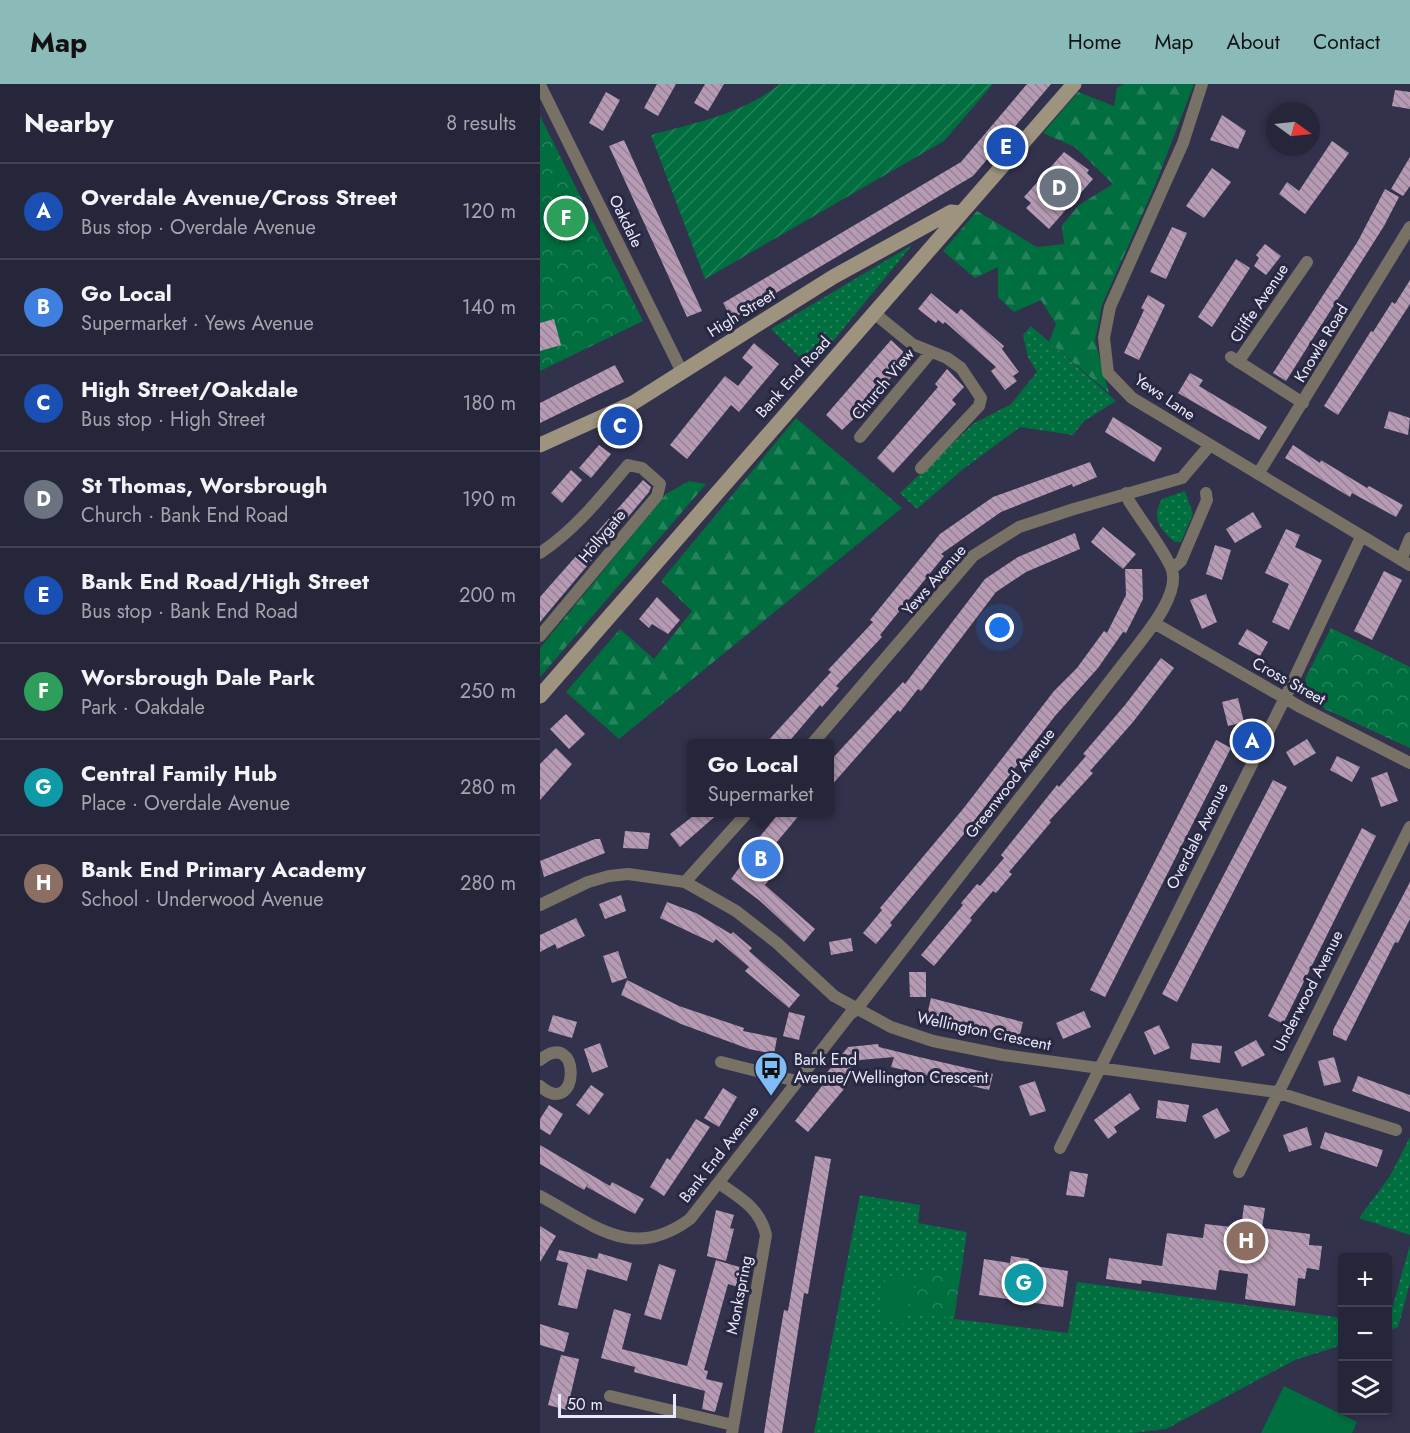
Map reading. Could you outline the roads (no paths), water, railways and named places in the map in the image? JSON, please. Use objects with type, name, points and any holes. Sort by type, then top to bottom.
[{"type":"street","points":[[540,86],[546,84]]},
{"type":"street","name":"Bank End Road","points":[[540,696],[1074,84]]},
{"type":"street","name":"Yews Lane","points":[[1203,84],[1183,143],[1110,307],[1104,338],[1108,373],[1132,398],[1406,562]]},
{"type":"street","name":"Oakdale","points":[[540,86],[682,372]]},
{"type":"street","name":"High Street","points":[[540,445],[633,403],[833,277],[951,212],[960,213]]},
{"type":"street","name":"Knowle Road","points":[[1258,474],[1410,227]]},
{"type":"street","name":"Cliffe Avenue","points":[[1303,403],[1235,360],[1307,262]]},
{"type":"street","name":"Church View","points":[[874,313],[912,345],[947,358],[961,368],[981,398],[979,406],[921,468]]},
{"type":"street","name":"Church View","points":[[860,437],[931,352]]},
{"type":"street","name":"Yews Avenue","points":[[816,739],[973,556],[1019,527],[1182,478],[1210,445]]},
{"type":"street","name":"Hollygate","points":[[540,553],[559,540],[589,511],[628,465],[642,468],[660,484],[657,496],[540,636]]},
{"type":"street","points":[[1126,493],[1172,569]]},
{"type":"street","name":"Greenwood Avenue","points":[[856,1010],[1154,623],[1167,602],[1173,583],[1172,569],[1181,561],[1207,500],[1206,493]]},
{"type":"street","name":"Overdale Avenue","points":[[1060,1148],[1285,698],[1361,537]]},
{"type":"street","points":[[1406,562],[1410,538]]},
{"type":"street","name":"Cross Street","points":[[1154,623],[1285,698],[1410,762]]},
{"type":"street","points":[[685,882],[744,817]]},
{"type":"street","name":"Underwood Avenue","points":[[1239,1172],[1276,1092],[1410,827]]},
{"type":"street","name":"Wellington Crescent","points":[[540,905],[588,882],[609,876],[628,874],[685,882],[736,911],[777,943],[834,996],[891,1027],[933,1041],[1099,1070],[1276,1092],[1396,1130]]},
{"type":"street","name":"Bank End Avenue","points":[[540,1196],[620,1237],[651,1239],[671,1233],[690,1219],[796,1081],[856,1010]]},
{"type":"street","points":[[540,1060],[546,1056],[559,1055],[569,1062],[573,1073],[569,1085],[559,1092],[548,1091],[540,1086]]},
{"type":"street","points":[[721,1062],[796,1081]]},
{"type":"street","name":"Monkspring","points":[[719,1182],[739,1195],[754,1209],[763,1222],[766,1235],[733,1429]]},
{"type":"street","points":[[610,1396],[733,1429]]},
{"type":"place","name":"Bank End Road/High Street","points":[[1006,147]]},
{"type":"place","name":"St Thomas, Worsbrough","points":[[1059,188]]},
{"type":"place","name":"Worsbrough Dale Park","points":[[566,218]]},
{"type":"place","name":"High Street/Oakdale","points":[[620,426]]},
{"type":"place","name":"Overdale Avenue/Cross Street","points":[[1252,741]]},
{"type":"place","name":"Go Local","points":[[761,859]]},
{"type":"place","name":"Bank End Avenue/Wellington Crescent","points":[[771,1097]]},
{"type":"place","name":"Bank End Primary Academy","points":[[1246,1241]]},
{"type":"place","name":"Central Family Hub","points":[[1024,1283]]}]
